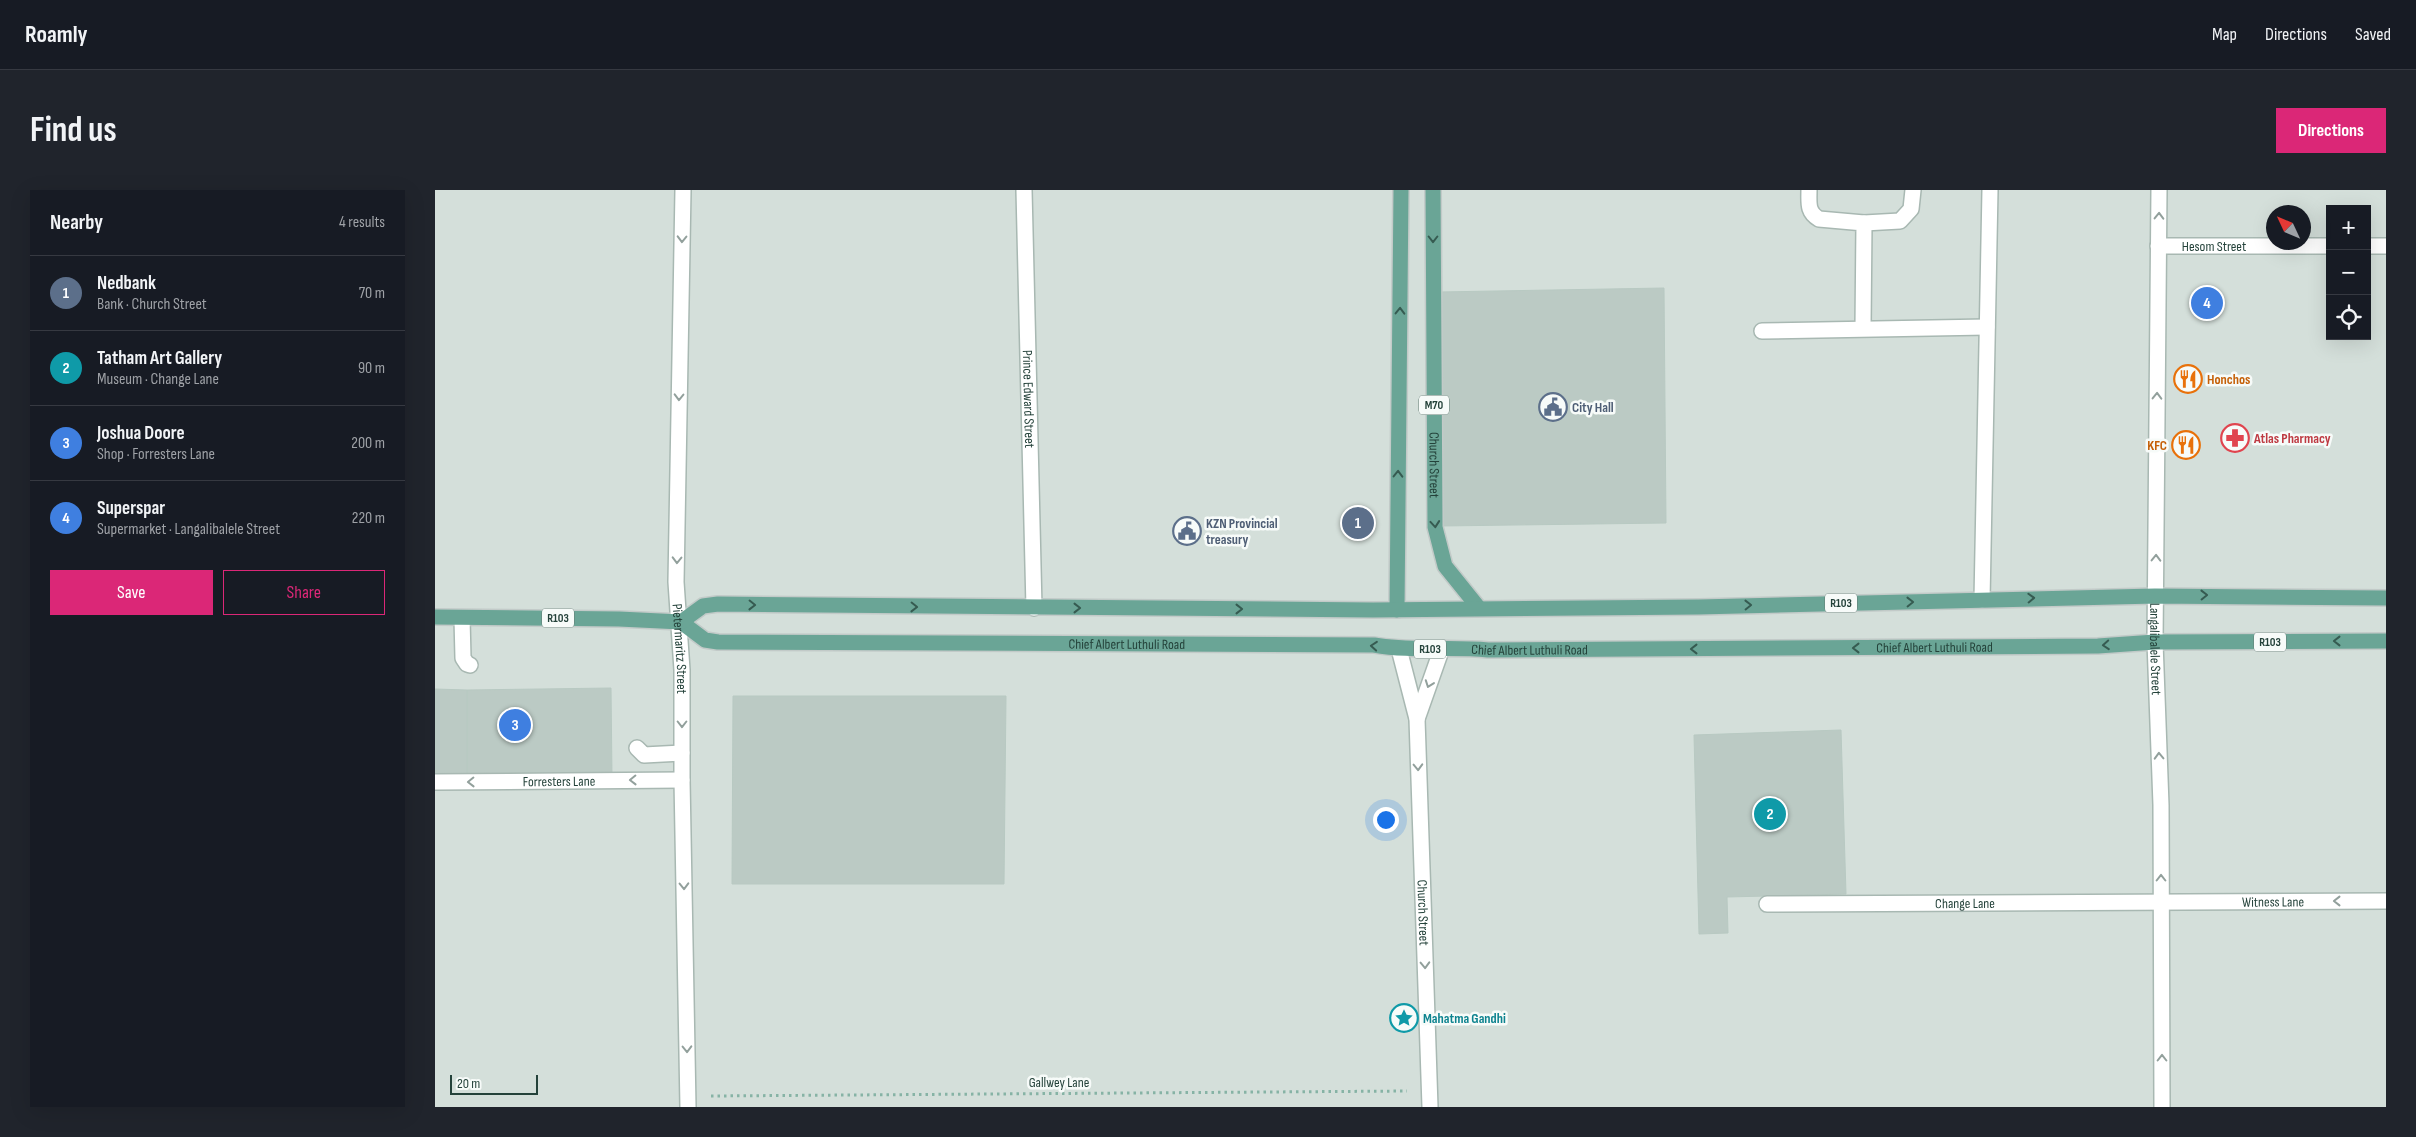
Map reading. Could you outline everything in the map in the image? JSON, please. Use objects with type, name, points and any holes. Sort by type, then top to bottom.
[{"type":"main road","name":"M70","points":[[1397,610],[1401,190]]},
{"type":"main road","name":"Church Street","points":[[1433,190],[1435,527],[1445,566],[1478,608]]},
{"type":"main road","name":"R103","points":[[435,617],[619,619],[681,622],[703,606],[718,604],[1397,610],[1699,607],[2155,596],[2386,598]]},
{"type":"main road","name":"Chief Albert Luthuli Road","points":[[681,622],[705,640],[718,642],[1374,645],[1399,650],[1443,648],[1498,650],[2088,646],[2155,642],[2386,641]]},
{"type":"street","name":"Pietermaritz Street","points":[[683,190],[677,582],[681,622],[688,1102]]},
{"type":"street","name":"Prince Edward Street","points":[[1024,190],[1033,608]]},
{"type":"street","points":[[1809,190],[1809,210],[1819,219],[1864,223],[1899,221],[1911,209],[1913,190]]},
{"type":"street","points":[[1982,600],[1990,190]]},
{"type":"street","name":"Langalibalele Street","points":[[2159,190],[2155,642],[2161,805],[2162,1107]]},
{"type":"street","points":[[1863,328],[1864,223]]},
{"type":"street","name":"Hesom Street","points":[[2158,246],[2326,246]]},
{"type":"street","points":[[2371,246],[2386,246]]},
{"type":"street","points":[[1762,330],[1987,327]]},
{"type":"street","points":[[462,618],[463,658],[470,665]]},
{"type":"street","name":"Church Street","points":[[1417,719],[1443,648]]},
{"type":"street","name":"Church Street","points":[[1399,650],[1417,719],[1430,1107]]},
{"type":"street","points":[[637,748],[644,755],[682,753]]},
{"type":"street","name":"Forresters Lane","points":[[435,782],[682,780]]},
{"type":"street","name":"Witness Lane","points":[[2161,901],[2386,901]]},
{"type":"street","name":"Change Lane","points":[[1767,904],[2161,901]]},
{"type":"path","name":"Gallwey Lane","points":[[688,1102],[1430,1091]]},
{"type":"shaded area","points":[[435,190],[2386,190],[2386,1107],[435,1107]]},
{"type":"building","name":"City Hall","points":[[1664,288],[1666,523],[1441,526],[1439,292]]},
{"type":"building","points":[[611,688],[612,777],[467,778],[467,690]]},
{"type":"building","points":[[435,689],[467,690],[467,778],[435,778]]},
{"type":"building","points":[[733,696],[1006,696],[1004,884],[732,884]]},
{"type":"building","points":[[1841,730],[1846,894],[1727,897],[1728,933],[1699,934],[1694,735]]},
{"type":"place","name":"Superspar","points":[[2207,303]]},
{"type":"place","name":"Honchos","points":[[2188,379]]},
{"type":"place","name":"City Hall","points":[[1553,407]]},
{"type":"place","name":"Atlas Pharmacy","points":[[2235,438]]},
{"type":"place","name":"KFC","points":[[2186,445]]},
{"type":"place","name":"Nedbank","points":[[1358,523]]},
{"type":"place","name":"KZN Provincial treasury","points":[[1187,531]]},
{"type":"place","name":"Joshua Doore","points":[[515,725]]},
{"type":"place","name":"Tatham Art Gallery","points":[[1770,814]]},
{"type":"place","name":"Mahatma Gandhi","points":[[1404,1018]]}]
